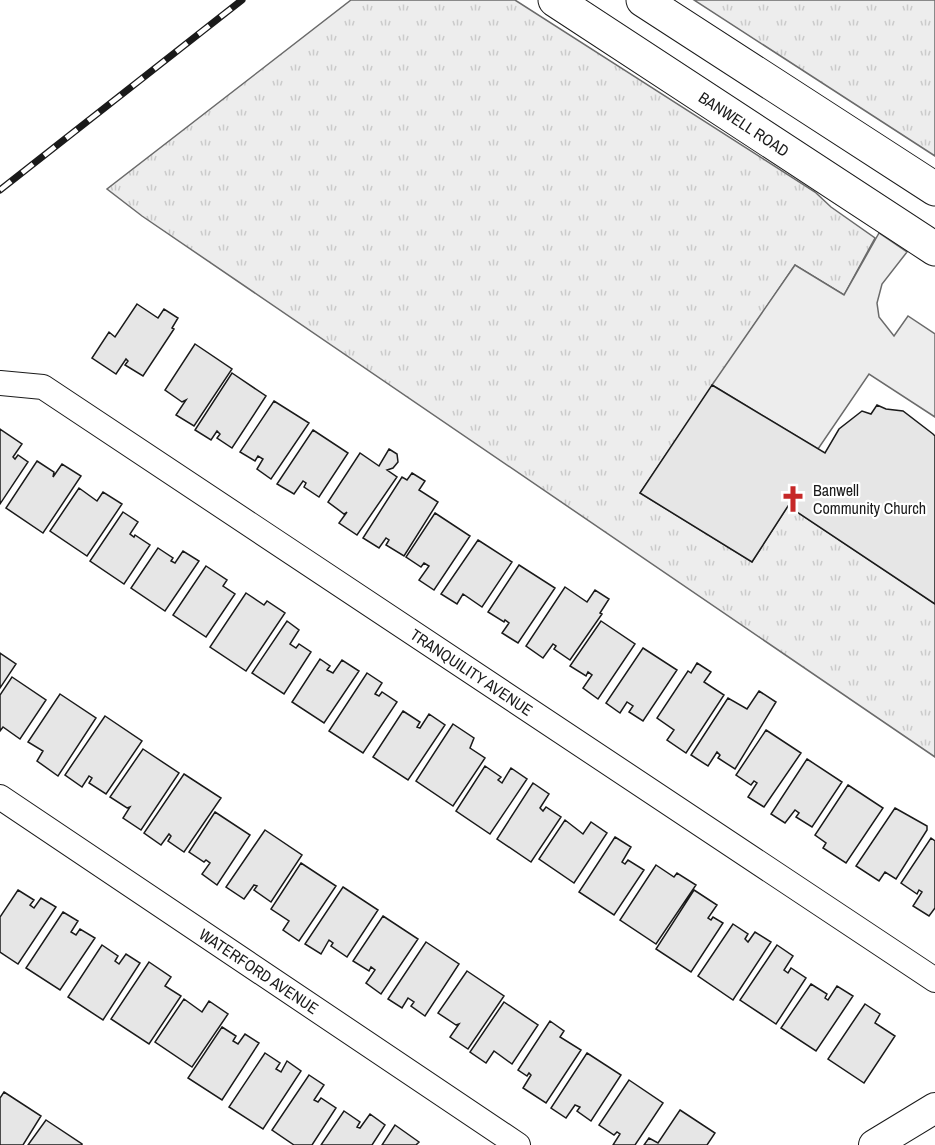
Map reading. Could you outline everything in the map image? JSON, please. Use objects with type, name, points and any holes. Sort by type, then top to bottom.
[{"type":"main road","name":"BANWELL ROAD","points":[[555,0],[935,249]]},
{"type":"main road","points":[[643,0],[935,189]]},
{"type":"street","name":"TRANQUILITY AVENUE","points":[[1,383],[43,387],[935,980]]},
{"type":"street","name":"WATERFORD AVENUE","points":[[0,797],[518,1145]]},
{"type":"street","points":[[874,1145],[935,1108]]},
{"type":"green space","points":[[351,0],[515,0],[815,192],[831,207],[875,238],[844,295],[795,265],[640,493],[752,562],[788,506],[935,604],[935,757],[142,216],[107,189]]},
{"type":"green space","points":[[694,0],[935,0],[935,156]]},
{"type":"shaded area","points":[[879,233],[907,252],[882,284],[877,303],[879,317],[894,336],[908,316],[935,334],[935,417],[869,374],[818,449],[712,385],[795,265],[844,295]]},
{"type":"building","points":[[137,304],[158,318],[164,309],[178,318],[172,328],[174,329],[143,376],[125,365],[128,361],[126,359],[116,374],[92,358],[109,332],[115,337]]},
{"type":"building","points":[[195,344],[232,369],[194,426],[176,415],[186,400],[182,402],[165,390]]},
{"type":"building","points":[[232,373],[266,396],[232,448],[217,438],[220,434],[217,431],[211,440],[195,430]]},
{"type":"building","name":"Banwell Community Church","points":[[712,385],[825,453],[839,429],[862,411],[871,414],[877,405],[886,409],[903,411],[933,434],[935,436],[935,604],[788,506],[752,562],[640,493]]},
{"type":"building","points":[[274,401],[309,423],[271,479],[257,469],[263,459],[258,456],[255,461],[240,452]]},
{"type":"building","points":[[0,429],[22,444],[13,457],[15,459],[18,455],[28,462],[0,504]]},
{"type":"building","points":[[313,430],[348,453],[319,497],[304,487],[306,483],[303,481],[294,494],[277,484]]},
{"type":"building","points":[[389,449],[397,454],[398,462],[393,468],[387,470],[397,477],[357,535],[339,523],[347,512],[344,514],[328,502],[360,453],[379,466]]},
{"type":"building","points":[[37,461],[54,472],[53,477],[62,464],[81,476],[43,533],[6,508]]},
{"type":"building","points":[[412,473],[425,481],[419,490],[438,502],[404,556],[386,545],[389,540],[386,538],[379,548],[363,538],[402,477],[407,480]]},
{"type":"building","points":[[79,488],[97,501],[103,492],[122,504],[87,556],[50,531]]},
{"type":"building","points":[[123,512],[138,522],[130,534],[150,545],[124,584],[90,561]]},
{"type":"building","points":[[435,513],[470,536],[434,590],[419,580],[429,566],[424,563],[421,567],[406,557]]},
{"type":"building","points":[[478,540],[512,562],[482,607],[463,594],[457,604],[441,594]]},
{"type":"building","points":[[158,548],[173,558],[171,561],[175,563],[183,551],[199,561],[165,611],[131,588]]},
{"type":"building","points":[[519,565],[555,588],[518,643],[502,633],[509,623],[488,612]]},
{"type":"building","points":[[206,566],[227,580],[223,586],[235,594],[206,637],[173,615]]},
{"type":"building","points":[[565,587],[587,602],[595,590],[609,599],[600,613],[602,614],[570,660],[554,649],[556,646],[553,644],[543,658],[526,646]]},
{"type":"building","points":[[246,593],[264,605],[267,601],[285,613],[246,671],[210,647]]},
{"type":"building","points":[[287,621],[299,630],[290,644],[296,648],[299,644],[311,652],[284,694],[252,673]]},
{"type":"building","points":[[601,621],[635,644],[598,699],[583,688],[592,675],[588,672],[586,676],[570,666]]},
{"type":"building","points":[[643,648],[677,670],[643,721],[629,712],[633,706],[627,702],[620,713],[606,703]]},
{"type":"building","points":[[0,653],[16,664],[0,688]]},
{"type":"building","points":[[320,659],[330,666],[327,670],[333,673],[342,660],[359,671],[324,723],[292,702]]},
{"type":"building","points":[[697,663],[711,672],[704,682],[724,695],[686,753],[667,740],[674,730],[657,718],[688,671],[691,673]]},
{"type":"building","points":[[367,673],[382,683],[375,694],[379,696],[382,692],[397,702],[363,753],[329,731]]},
{"type":"building","points":[[12,677],[46,700],[20,739],[3,727],[0,731],[0,695]]},
{"type":"building","points":[[759,691],[776,702],[735,769],[718,758],[720,755],[717,752],[708,766],[691,755],[728,698],[747,709]]},
{"type":"building","points":[[60,694],[96,718],[58,776],[37,761],[43,751],[28,742]]},
{"type":"building","points":[[403,711],[420,722],[417,727],[420,728],[429,714],[445,725],[408,780],[373,757]]},
{"type":"building","points":[[105,716],[142,741],[106,794],[89,783],[92,778],[89,776],[82,787],[65,775]]},
{"type":"building","points":[[453,724],[474,738],[470,748],[485,758],[453,806],[416,781]]},
{"type":"building","points":[[766,730],[801,753],[764,807],[748,797],[757,783],[754,781],[751,785],[736,775]]},
{"type":"building","points":[[143,749],[179,773],[141,830],[123,818],[130,807],[127,808],[110,797]]},
{"type":"building","points":[[807,759],[842,782],[812,827],[796,817],[799,813],[795,810],[785,823],[771,814]]},
{"type":"building","points":[[485,766],[501,777],[498,780],[502,783],[511,768],[527,779],[490,834],[456,811]]},
{"type":"building","points":[[184,774],[221,798],[184,852],[168,841],[171,836],[169,834],[161,845],[144,833]]},
{"type":"building","points":[[533,783],[549,794],[540,808],[543,811],[546,807],[561,817],[531,862],[497,839]]},
{"type":"building","points":[[848,785],[883,808],[846,863],[823,848],[826,843],[815,835]]},
{"type":"building","points":[[895,808],[927,826],[927,830],[896,879],[885,872],[879,881],[856,866]]},
{"type":"building","points":[[215,812],[250,835],[217,885],[202,874],[210,863],[206,860],[204,862],[189,852]]},
{"type":"building","points":[[565,820],[583,834],[591,822],[607,833],[574,883],[539,859]]},
{"type":"building","points":[[265,830],[302,855],[271,902],[254,890],[257,886],[254,885],[244,899],[226,887]]},
{"type":"building","points":[[615,837],[631,847],[622,862],[625,864],[628,860],[644,870],[614,915],[579,892]]},
{"type":"building","points":[[931,838],[935,841],[935,908],[929,916],[913,906],[922,892],[919,890],[917,894],[901,883]]},
{"type":"building","points":[[301,863],[336,886],[299,941],[283,930],[289,921],[271,909]]},
{"type":"building","points":[[656,865],[674,877],[677,873],[696,885],[656,944],[620,920]]},
{"type":"building","points":[[343,887],[378,910],[347,957],[331,946],[333,943],[329,940],[321,954],[305,944]]},
{"type":"building","points":[[18,890],[34,900],[30,905],[34,908],[41,898],[56,907],[18,964],[0,952],[0,917]]},
{"type":"building","points":[[694,890],[717,905],[708,918],[711,920],[713,917],[723,923],[691,972],[656,949]]},
{"type":"building","points":[[63,912],[78,921],[71,932],[76,935],[80,929],[95,938],[60,990],[26,968]]},
{"type":"building","points":[[383,916],[418,939],[381,994],[366,983],[375,970],[371,967],[369,971],[353,961]]},
{"type":"building","points":[[733,924],[748,934],[745,939],[748,942],[755,932],[771,942],[733,1000],[698,976]]},
{"type":"building","points":[[426,942],[459,964],[425,1016],[411,1006],[414,1002],[408,998],[402,1008],[388,999]]},
{"type":"building","points":[[102,945],[118,956],[115,961],[119,964],[126,954],[140,963],[103,1020],[68,997]]},
{"type":"building","points":[[777,945],[793,956],[784,970],[788,973],[791,968],[806,978],[776,1024],[740,1000]]},
{"type":"building","points":[[149,962],[171,977],[165,986],[181,996],[149,1044],[111,1019]]},
{"type":"building","points":[[467,971],[504,996],[468,1049],[450,1037],[459,1024],[456,1025],[438,1013]]},
{"type":"building","points":[[811,984],[827,994],[825,998],[828,1000],[837,986],[853,996],[816,1051],[781,1028]]},
{"type":"building","points":[[184,999],[202,1012],[209,1001],[228,1014],[192,1067],[155,1042]]},
{"type":"building","points":[[504,1002],[538,1025],[512,1064],[494,1051],[486,1063],[470,1052]]},
{"type":"building","points":[[865,1004],[880,1014],[875,1023],[895,1036],[864,1083],[828,1059]]},
{"type":"building","points":[[550,1021],[564,1031],[560,1037],[581,1050],[546,1103],[523,1088],[531,1075],[529,1073],[527,1076],[518,1070]]},
{"type":"building","points":[[222,1027],[236,1036],[233,1041],[238,1044],[245,1034],[259,1043],[222,1100],[188,1078]]},
{"type":"building","points":[[265,1053],[280,1063],[276,1069],[281,1072],[287,1061],[301,1071],[263,1129],[229,1107]]},
{"type":"building","points":[[587,1053],[621,1075],[591,1121],[577,1111],[580,1107],[575,1105],[566,1118],[551,1108]]},
{"type":"building","points":[[309,1075],[324,1085],[314,1100],[318,1102],[321,1098],[336,1108],[312,1145],[294,1145],[272,1130]]},
{"type":"building","points":[[629,1080],[663,1103],[635,1145],[613,1145],[620,1134],[617,1132],[614,1135],[599,1125]]},
{"type":"building","points":[[4,1092],[41,1116],[23,1145],[0,1145],[0,1098]]},
{"type":"building","points":[[680,1110],[715,1133],[707,1145],[644,1145],[649,1138],[658,1143]]},
{"type":"building","points":[[344,1111],[360,1122],[357,1127],[360,1128],[370,1114],[385,1125],[372,1145],[321,1145]]},
{"type":"building","points":[[46,1120],[82,1144],[82,1145],[28,1145]]},
{"type":"building","points":[[395,1125],[419,1142],[416,1145],[382,1145]]},
{"type":"railway","points":[[0,190],[242,0]]},
{"type":"place","name":"Banwell Community Church","points":[[793,499]]}]
